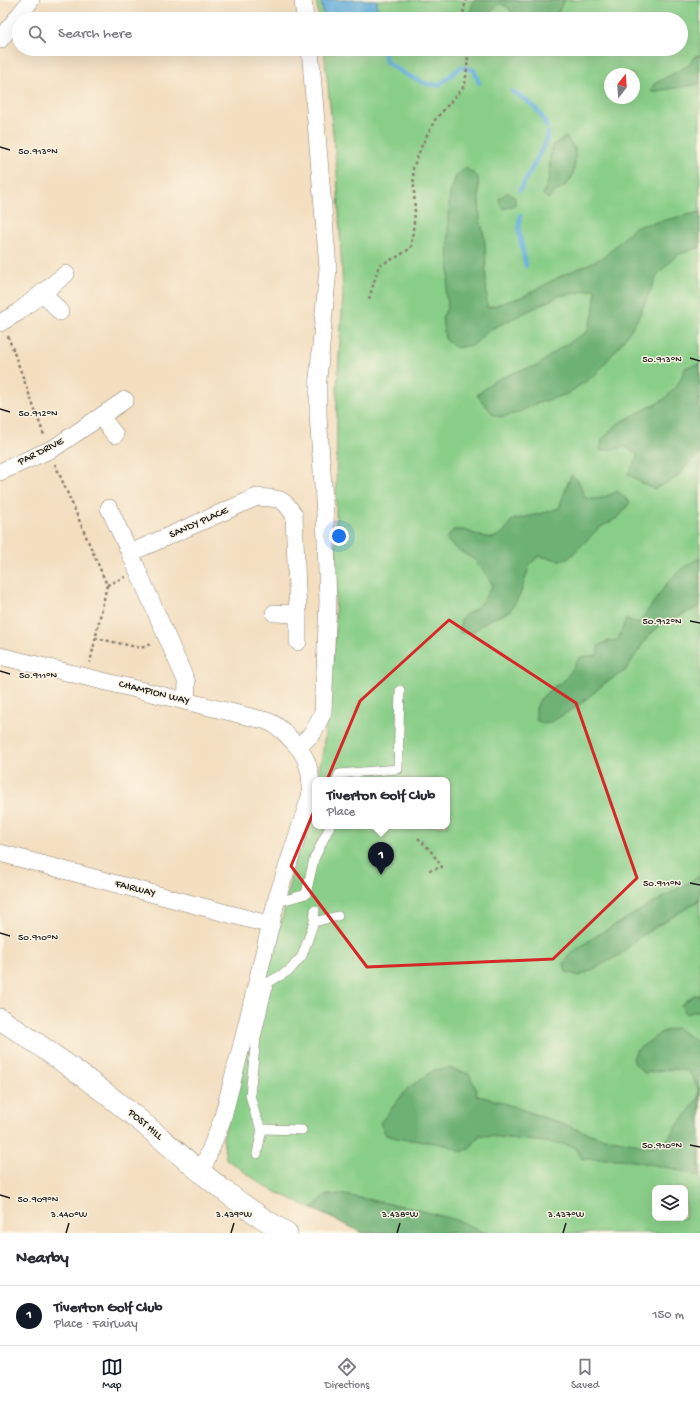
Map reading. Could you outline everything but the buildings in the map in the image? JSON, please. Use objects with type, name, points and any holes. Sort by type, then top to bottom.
[{"type":"street","points":[[22,12],[31,0]]},
{"type":"street","points":[[302,0],[304,12]]},
{"type":"street","points":[[0,40],[12,25]]},
{"type":"street","points":[[298,747],[313,732],[323,712],[328,602],[325,514],[318,415],[318,379],[328,268],[311,56]]},
{"type":"street","points":[[2,322],[17,314],[66,274]]},
{"type":"street","points":[[43,292],[60,312]]},
{"type":"street","name":"PAR DRIVE","points":[[0,472],[49,451],[125,400]]},
{"type":"street","points":[[101,417],[115,435]]},
{"type":"street","name":"SANDY PLACE","points":[[130,553],[258,497],[278,499],[287,504],[294,515],[298,642]]},
{"type":"street","points":[[109,508],[187,683],[186,700]]},
{"type":"street","points":[[274,613],[298,614]]},
{"type":"street","name":"CHAMPION WAY","points":[[0,656],[186,700],[271,722],[280,728],[304,754],[308,762],[312,790]]},
{"type":"street","name":"CHAMPION WAY","points":[[199,1172],[205,1163],[222,1120],[277,898],[312,800]]},
{"type":"street","name":"FAIRWAY","points":[[0,854],[271,925]]},
{"type":"street","name":"POST HILL","points":[[0,1020],[79,1072],[138,1119],[199,1172],[246,1207],[287,1233]]},
{"type":"lane","points":[[338,777],[339,774],[398,770],[400,690]]},
{"type":"lane","points":[[277,898],[285,900],[306,894],[314,859],[329,829]]},
{"type":"lane","points":[[257,1154],[262,1129],[256,1117],[250,1095],[256,1038],[269,982],[290,970],[302,956],[314,922],[315,910]]},
{"type":"lane","points":[[314,922],[338,916]]},
{"type":"lane","points":[[262,1129],[302,1130]]},
{"type":"path","points":[[463,12],[466,0]]},
{"type":"path","points":[[369,299],[379,265],[397,257],[411,248],[415,213],[413,168],[422,145],[435,120],[464,85],[467,56]]},
{"type":"path","points":[[2,322],[49,451],[107,585],[87,677]]},
{"type":"path","points":[[95,638],[141,648],[167,637]]},
{"type":"path","points":[[418,838],[430,850],[442,867],[427,871]]},
{"type":"highlighted area","points":[[449,620],[576,703],[637,878],[553,959],[367,967],[291,866],[360,701]]},
{"type":"green space","points":[[316,0],[700,0],[700,1233],[363,1233],[266,1187],[226,1159],[223,1138],[284,911],[297,843],[312,800],[312,829],[450,829],[450,777],[318,777],[323,750],[335,639],[337,387],[343,295],[337,172],[325,56],[688,56],[688,12],[318,12]]},
{"type":"green space","points":[[474,0],[566,0],[563,2],[558,12],[511,12],[511,10],[500,3],[492,12],[470,12]]},
{"type":"green space","points":[[700,55],[700,84],[651,92],[654,84],[689,65],[695,56]]},
{"type":"green space","points":[[566,137],[575,149],[575,164],[572,178],[549,199],[543,194],[549,179],[552,145]]},
{"type":"green space","points":[[466,168],[478,177],[480,219],[485,240],[487,308],[522,297],[561,276],[604,257],[635,227],[700,212],[700,247],[677,255],[658,274],[637,320],[620,345],[595,375],[567,394],[535,404],[517,413],[500,417],[494,415],[477,395],[494,381],[521,370],[537,366],[560,348],[587,332],[593,315],[596,289],[559,296],[491,329],[473,345],[456,348],[445,339],[442,318],[448,302],[445,294],[449,277],[448,215],[450,193],[456,176]]},
{"type":"green space","points":[[508,192],[515,198],[515,205],[504,209],[500,204],[499,199]]},
{"type":"green space","points":[[700,364],[700,453],[676,478],[654,489],[628,474],[638,455],[626,447],[600,451],[602,439],[619,423],[663,400],[677,386],[686,367]]},
{"type":"green space","points":[[571,475],[578,480],[585,498],[598,499],[617,491],[630,502],[619,517],[599,528],[568,559],[559,560],[539,556],[530,564],[520,595],[509,612],[489,620],[471,633],[460,633],[460,625],[463,617],[473,611],[482,602],[493,585],[480,566],[472,558],[456,549],[446,539],[453,530],[464,530],[480,536],[493,538],[503,533],[512,520],[559,508]]},
{"type":"green space","points":[[700,558],[700,605],[697,608],[662,624],[648,636],[625,671],[605,683],[579,705],[553,721],[544,724],[536,720],[536,709],[540,699],[551,689],[565,680],[580,657],[597,655],[599,645],[609,641],[618,640],[626,619],[639,623],[668,582],[681,569]]},
{"type":"green space","points":[[700,876],[700,900],[641,936],[618,956],[580,976],[566,972],[564,963],[570,954],[596,936]]},
{"type":"green space","points":[[694,995],[700,995],[700,1010],[686,1014],[681,1005]]},
{"type":"green space","points":[[676,1028],[700,1043],[700,1176],[674,1169],[622,1159],[582,1159],[575,1147],[563,1144],[480,1135],[469,1149],[462,1152],[444,1145],[396,1138],[386,1135],[380,1123],[407,1089],[434,1070],[448,1068],[469,1074],[477,1091],[476,1095],[501,1102],[599,1137],[629,1142],[646,1147],[665,1142],[698,1099],[699,1091],[692,1076],[687,1071],[673,1069],[644,1073],[635,1064],[633,1058],[637,1050],[662,1032]]},
{"type":"green space","points":[[340,1194],[407,1207],[457,1220],[486,1233],[363,1233],[312,1208],[326,1195]]},
{"type":"water","points":[[321,0],[377,0],[377,12],[323,12]]},
{"type":"waterway","points":[[385,56],[386,62],[405,74],[427,84],[439,85],[461,67],[474,70],[479,83]]},
{"type":"waterway","points":[[512,91],[528,102],[541,114],[547,127]]},
{"type":"waterway","points":[[520,190],[546,142],[548,133]]},
{"type":"waterway","points":[[520,215],[519,232],[526,266]]},
{"type":"place","name":"Tiverton Golf Club","points":[[381,875]]}]
